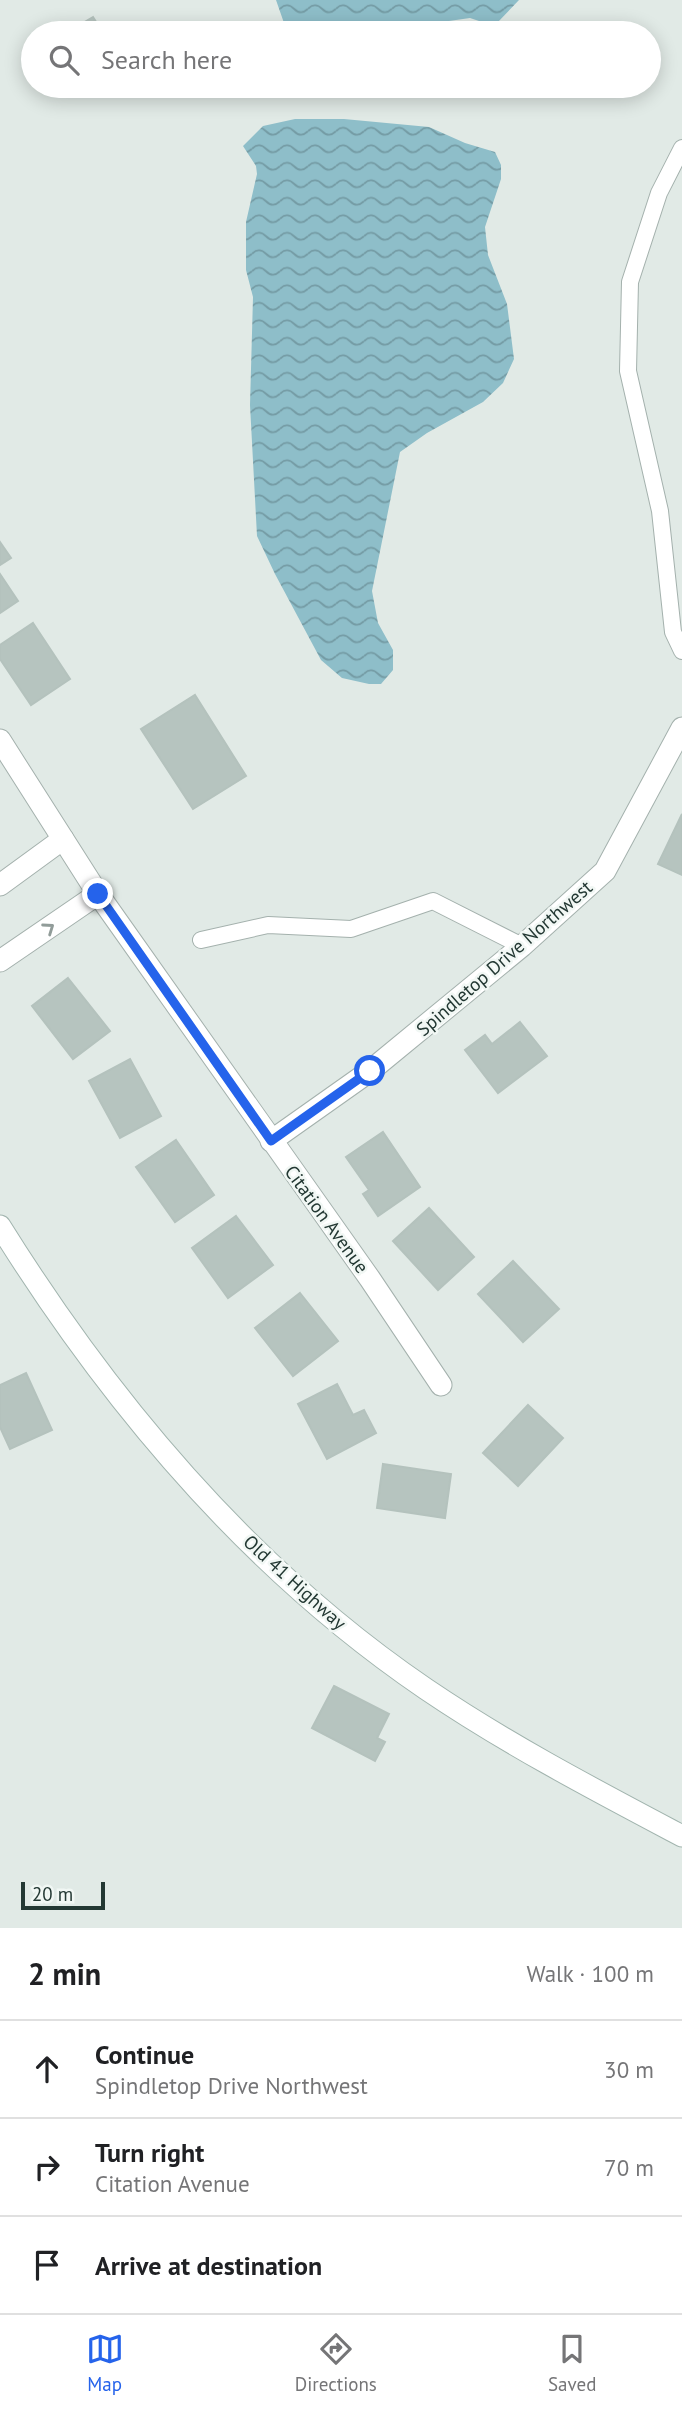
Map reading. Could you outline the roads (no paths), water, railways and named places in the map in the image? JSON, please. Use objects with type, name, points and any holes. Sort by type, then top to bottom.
[{"type":"street","name":"Spindletop Drive Northwest","points":[[271,1141],[370,1071],[522,946],[604,871],[682,727]]},
{"type":"street","name":"Citation Avenue","points":[[0,740],[98,894],[370,1279],[441,1385]]},
{"type":"street","points":[[0,885],[63,839]]},
{"type":"street","points":[[0,961],[98,894]]},
{"type":"street","name":"Old 41 Highway","points":[[0,1226],[89,1357],[169,1459],[229,1523],[299,1589],[359,1640],[426,1689],[512,1743],[682,1836]]},
{"type":"lane","points":[[682,148],[659,193],[630,282],[628,371],[660,512],[673,632],[682,651]]},
{"type":"lane","points":[[201,940],[268,925],[351,929],[433,901],[522,946]]},
{"type":"water","points":[[276,0],[519,0],[499,21],[470,18],[449,21],[283,21]]},
{"type":"water","points":[[295,119],[344,119],[429,127],[465,143],[495,152],[501,165],[501,179],[485,227],[488,255],[507,304],[514,359],[503,383],[483,402],[427,433],[400,452],[372,591],[378,623],[393,650],[393,670],[381,684],[342,678],[321,660],[257,536],[250,405],[253,297],[246,270],[246,222],[257,174],[256,166],[243,146],[263,126]]}]
